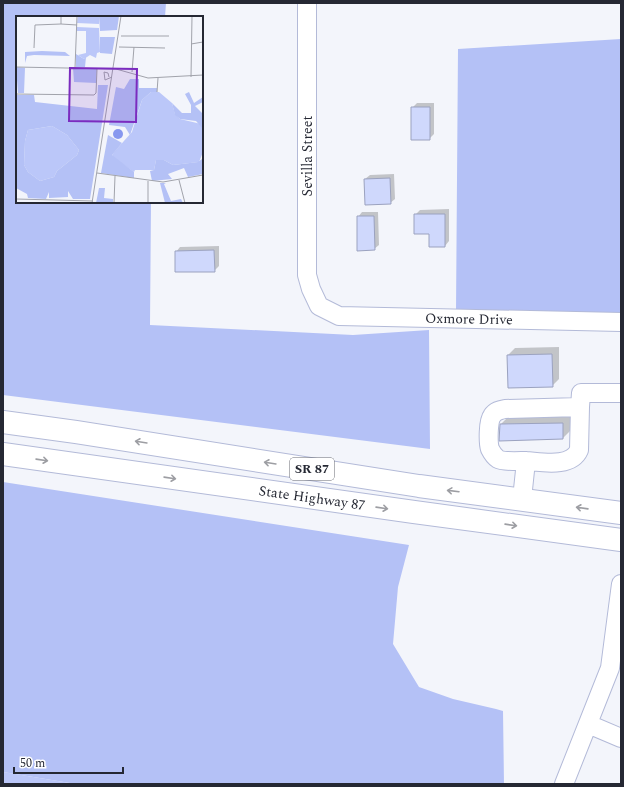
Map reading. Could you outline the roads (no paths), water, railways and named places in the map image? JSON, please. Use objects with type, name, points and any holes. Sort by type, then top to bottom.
[{"type":"highway","name":"SR 87","points":[[3,422],[420,486],[621,513]]},
{"type":"highway","name":"State Highway 87","points":[[3,454],[621,540]]},
{"type":"street","name":"Sevilla Street","points":[[307,3],[307,275],[310,289],[319,306]]},
{"type":"street","name":"Oxmore Drive","points":[[319,306],[339,316],[621,322]]},
{"type":"street","points":[[580,407],[505,409],[496,411],[492,414],[489,420],[490,450],[497,458],[501,460],[563,462],[569,460],[577,454],[579,450],[581,393],[621,393]]},
{"type":"street","points":[[522,500],[526,461]]},
{"type":"street","points":[[564,784],[610,668],[621,584]]},
{"type":"street","points":[[588,724],[621,738]]}]
